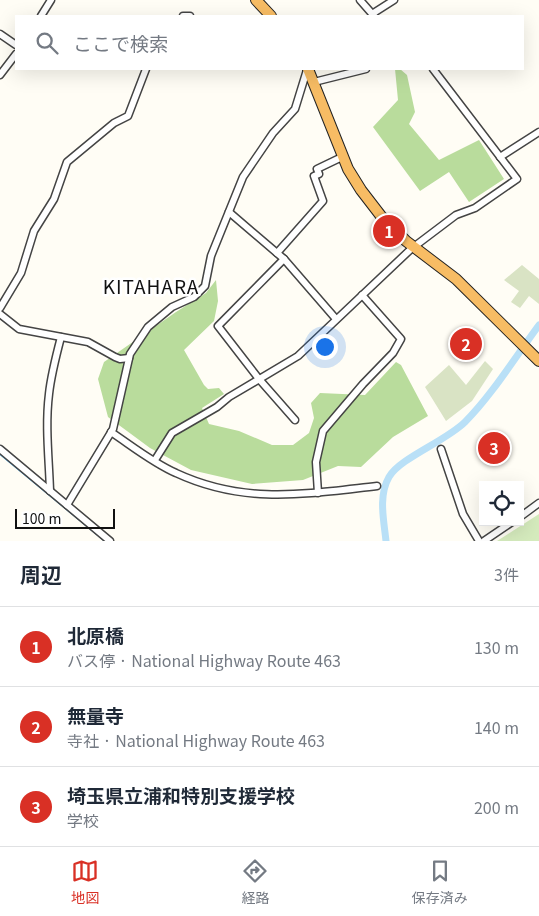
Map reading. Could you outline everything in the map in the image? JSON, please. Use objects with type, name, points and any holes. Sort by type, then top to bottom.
[{"type":"highway","points":[[256,0],[270,15]]},
{"type":"highway","points":[[308,70],[342,157],[353,178],[376,209],[414,247],[456,279],[538,358]]},
{"type":"street","points":[[42,15],[51,0]]},
{"type":"street","points":[[360,0],[373,15],[394,0]]},
{"type":"street","points":[[0,34],[15,44]]},
{"type":"street","points":[[1,71],[15,55]]},
{"type":"street","points":[[0,308],[21,273],[34,231],[54,199],[67,162],[114,123],[128,116],[146,70]]},
{"type":"street","points":[[67,505],[111,432],[129,358],[148,327],[172,307],[194,297],[205,286],[210,256],[243,177],[273,133],[295,109],[308,70]]},
{"type":"street","points":[[314,82],[362,70]]},
{"type":"street","points":[[155,460],[172,433],[298,356],[414,247],[456,215],[475,208],[518,179],[434,70]]},
{"type":"street","points":[[500,157],[539,132]]},
{"type":"street","points":[[277,253],[323,201],[314,176],[319,174],[317,168],[342,157]]},
{"type":"street","points":[[229,212],[284,259],[336,320]]},
{"type":"street","points":[[284,259],[218,326],[258,380],[295,420]]},
{"type":"street","points":[[318,493],[316,462],[323,432],[363,384],[393,353],[401,339],[362,295]]},
{"type":"street","points":[[0,314],[19,329],[95,345],[120,359],[129,358]]},
{"type":"street","points":[[50,491],[47,423],[48,396],[61,337]]},
{"type":"street","points":[[111,432],[174,473],[234,492],[295,495],[376,486]]},
{"type":"street","points":[[0,449],[110,541]]},
{"type":"street","points":[[441,449],[463,514],[479,541]]},
{"type":"street","points":[[524,513],[539,503]]},
{"type":"street","points":[[484,541],[506,526]]},
{"type":"green space","points":[[395,70],[401,70],[407,75],[415,112],[409,124],[439,160],[479,140],[504,179],[469,202],[449,172],[420,191],[373,127],[398,100]]},
{"type":"green space","points":[[522,265],[539,279],[539,304],[529,296],[520,308],[511,302],[519,291],[504,280]]},
{"type":"green space","points":[[216,280],[218,301],[214,321],[184,350],[204,385],[208,389],[219,388],[224,394],[202,408],[209,424],[239,431],[272,445],[293,445],[309,433],[314,418],[311,403],[320,393],[365,395],[396,362],[401,365],[428,416],[393,437],[361,467],[338,466],[303,480],[252,484],[191,470],[150,448],[108,417],[98,379],[104,362],[206,293]]},
{"type":"green space","points":[[485,361],[493,369],[472,401],[446,421],[425,387],[449,365],[466,385]]},
{"type":"green space","points":[[539,514],[539,541],[497,541],[520,526],[524,526],[524,524]]},
{"type":"waterway","points":[[386,541],[383,500],[389,477],[403,463],[447,436],[465,422],[494,388],[539,325]]},
{"type":"waterway","points":[[0,454],[105,541]]},
{"type":"place","name":"北原橋","points":[[389,231]]},
{"type":"place","name":"無量寺","points":[[466,344]]},
{"type":"place","name":"埼玉県立浦和特別支援学校","points":[[494,448]]},
{"type":"district","name":"KITAHARA","points":[[151,285]]}]
